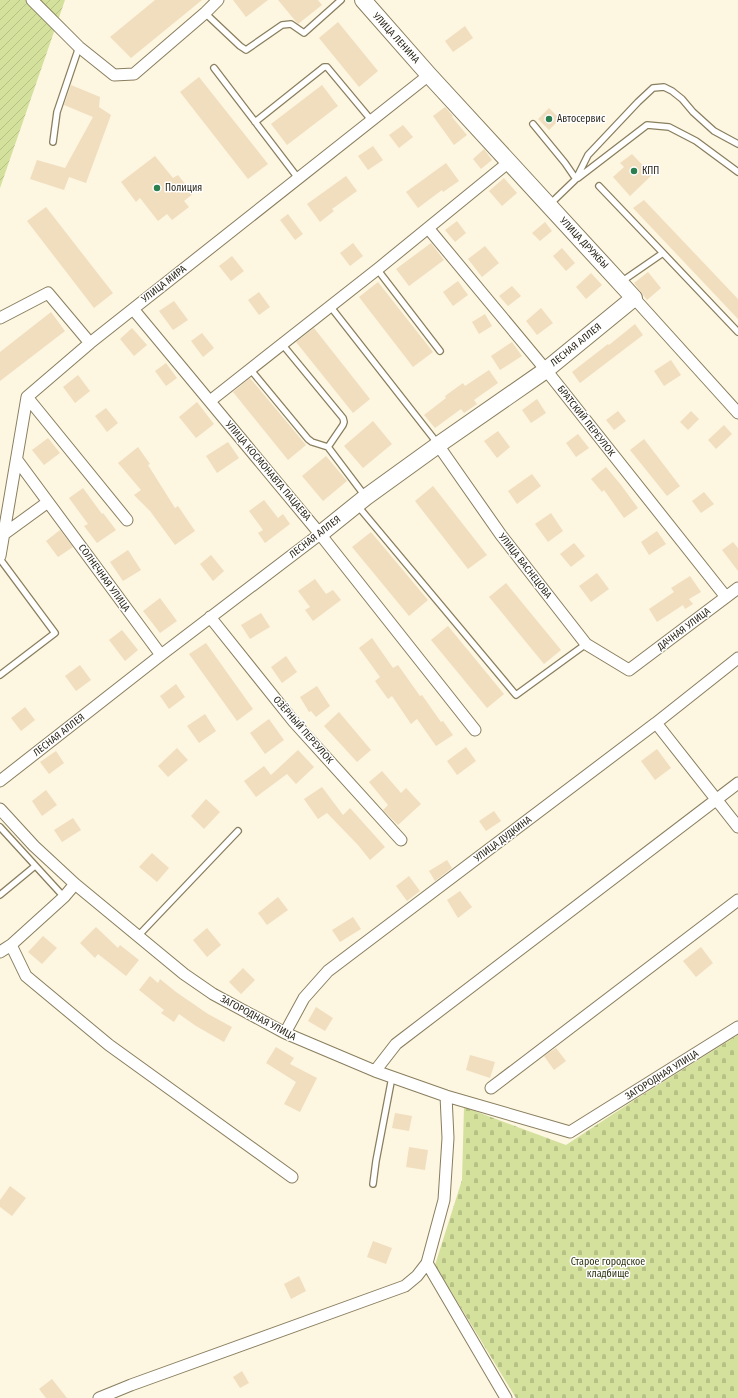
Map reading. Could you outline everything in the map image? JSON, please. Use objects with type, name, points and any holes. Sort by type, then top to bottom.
[{"type":"street","points":[[32,0],[78,47],[114,75],[134,74],[218,0]]},
{"type":"street","name":"УЛИЦА ЛЕНИНА","points":[[362,0],[429,75]]},
{"type":"street","name":"УЛИЦА МИРА","points":[[27,397],[90,343],[429,75]]},
{"type":"street","name":"УЛИЦА ДРУЖБЫ","points":[[429,75],[738,413]]},
{"type":"street","points":[[210,400],[377,269],[509,162]]},
{"type":"street","name":"БРАТСКИЙ ПЕРЕУЛОК","points":[[428,228],[546,370],[726,597]]},
{"type":"street","points":[[0,318],[48,293],[90,343]]},
{"type":"street","name":"ЛЕСНАЯ АЛЛЕЯ","points":[[0,781],[210,617],[362,501],[438,444],[546,370],[634,298]]},
{"type":"street","name":"УЛИЦА КОСМОНАВТА ПАЦАЕВА","points":[[133,309],[320,534],[474,730]]},
{"type":"street","points":[[0,558],[27,397]]},
{"type":"street","points":[[27,397],[127,520]]},
{"type":"street","name":"УЛИЦА ВАСНЕЦОВА","points":[[438,444],[501,535],[586,644],[629,670]]},
{"type":"street","name":"СОЛНЕЧНАЯ УЛИЦА","points":[[16,460],[161,655]]},
{"type":"street","points":[[4,534],[48,502]]},
{"type":"street","name":"ДАЧНАЯ УЛИЦА","points":[[629,670],[738,588]]},
{"type":"street","name":"ОЗЁРНЫЙ ПЕРЕУЛОК","points":[[210,617],[294,722],[401,840]]},
{"type":"street","name":"УЛИЦА ДУДКИНА","points":[[285,1033],[304,998],[328,971],[656,723],[738,658]]},
{"type":"street","points":[[656,723],[738,827]]},
{"type":"street","points":[[374,1071],[396,1044],[738,783]]},
{"type":"street","name":"ЗАГОРОДНАЯ УЛИЦА","points":[[0,809],[34,846],[75,884],[184,974],[213,994],[285,1033],[374,1071],[446,1096],[570,1132],[738,1028]]},
{"type":"street","points":[[0,952],[64,898],[75,884]]},
{"type":"street","points":[[491,1088],[738,900]]},
{"type":"street","points":[[10,945],[26,976],[103,1040],[292,1177]]},
{"type":"street","points":[[99,1398],[131,1385],[405,1286],[417,1276],[427,1263],[444,1200],[448,1138],[446,1096]]},
{"type":"street","points":[[427,1263],[506,1398]]},
{"type":"lane","points":[[205,13],[246,50],[282,25],[291,24],[304,33],[337,1]]},
{"type":"lane","points":[[54,142],[57,112],[78,47]]},
{"type":"lane","points":[[255,122],[324,67],[327,67],[372,120]]},
{"type":"lane","points":[[214,68],[298,178]]},
{"type":"lane","points":[[576,179],[588,155],[653,88],[664,87],[672,91],[714,131],[737,143]]},
{"type":"lane","points":[[533,124],[566,163],[576,179]]},
{"type":"lane","points":[[549,205],[576,179],[647,125],[669,127],[696,141],[738,172]]},
{"type":"lane","points":[[599,186],[738,332]]},
{"type":"lane","points":[[620,283],[663,253]]},
{"type":"lane","points":[[377,269],[440,351]]},
{"type":"lane","points":[[330,306],[438,444]]},
{"type":"lane","points":[[282,344],[343,418],[343,425],[328,448]]},
{"type":"lane","points":[[250,369],[308,439],[328,448],[362,501],[516,695],[586,644]]},
{"type":"lane","points":[[0,558],[55,632],[0,675]]},
{"type":"lane","points":[[1,831],[64,898]]},
{"type":"lane","points":[[138,936],[238,831]]},
{"type":"lane","points":[[0,895],[35,866]]},
{"type":"lane","points":[[373,1184],[392,1077]]},
{"type":"green space","points":[[0,0],[65,0],[0,188]]},
{"type":"green space","name":"Старое городское кладбище","points":[[738,1035],[738,1398],[516,1398],[435,1265],[462,1180],[464,1107],[566,1145]]},
{"type":"building","points":[[155,0],[202,0],[131,58],[110,37]]},
{"type":"building","points":[[233,0],[268,0],[246,17]]},
{"type":"building","points":[[278,0],[318,0],[322,5],[298,24]]},
{"type":"building","points":[[338,22],[378,71],[359,87],[319,38]]},
{"type":"building","points":[[465,26],[473,38],[453,52],[445,41]]},
{"type":"building","points":[[199,77],[268,164],[248,179],[180,92]]},
{"type":"building","points":[[71,85],[100,97],[99,107],[111,115],[86,183],[69,177],[64,190],[30,179],[37,160],[65,168],[93,117],[64,105]]},
{"type":"building","points":[[322,85],[338,106],[287,145],[271,124]]},
{"type":"building","points":[[445,107],[467,135],[454,145],[433,116]]},
{"type":"building","name":"Автосервис","points":[[549,108],[560,119],[549,130],[538,119]]},
{"type":"building","points":[[403,125],[413,137],[399,148],[389,135]]},
{"type":"building","points":[[373,146],[383,160],[368,170],[358,156]]},
{"type":"building","points":[[484,149],[492,160],[481,169],[473,159]]},
{"type":"building","name":"КПП","points":[[632,154],[652,175],[630,196],[613,177],[624,167],[620,163]]},
{"type":"building","name":"Полиция","points":[[155,156],[173,178],[178,175],[193,194],[184,201],[189,207],[172,220],[167,214],[158,221],[140,198],[136,202],[121,182]]},
{"type":"building","points":[[446,163],[459,181],[443,192],[442,190],[418,208],[406,192]]},
{"type":"building","points":[[346,176],[357,191],[332,209],[334,211],[320,222],[307,204]]},
{"type":"building","points":[[504,178],[517,193],[502,206],[489,191]]},
{"type":"building","points":[[644,200],[738,299],[738,319],[633,208]]},
{"type":"building","points":[[46,207],[113,293],[94,308],[27,221]]},
{"type":"building","points":[[288,214],[303,234],[295,240],[280,220]]},
{"type":"building","points":[[457,221],[466,233],[455,242],[445,230]]},
{"type":"building","points":[[545,222],[552,231],[540,241],[532,233]]},
{"type":"building","points":[[353,243],[363,256],[350,266],[340,253]]},
{"type":"building","points":[[431,243],[444,260],[409,286],[396,269]]},
{"type":"building","points":[[485,246],[499,263],[482,277],[468,259]]},
{"type":"building","points":[[562,248],[575,263],[566,271],[553,256]]},
{"type":"building","points":[[232,256],[244,271],[231,281],[219,266]]},
{"type":"building","points":[[648,272],[661,288],[647,300],[634,283]]},
{"type":"building","points":[[591,273],[602,285],[586,299],[576,287]]},
{"type":"building","points":[[458,281],[468,295],[453,306],[443,292]]},
{"type":"building","points":[[378,282],[433,352],[413,367],[359,297]]},
{"type":"building","points":[[512,286],[521,296],[508,306],[499,296]]},
{"type":"building","points":[[259,292],[270,307],[259,315],[248,300]]},
{"type":"building","points":[[174,301],[188,320],[173,330],[159,311]]},
{"type":"building","points":[[541,308],[553,323],[537,335],[526,321]]},
{"type":"building","points":[[51,312],[65,331],[0,381],[0,352]]},
{"type":"building","points":[[485,314],[492,326],[479,334],[472,322]]},
{"type":"building","points":[[635,324],[643,335],[580,383],[572,372]]},
{"type":"building","points":[[132,328],[147,345],[134,356],[120,339]]},
{"type":"building","points":[[314,328],[370,399],[353,413],[296,342]]},
{"type":"building","points":[[202,333],[214,348],[203,357],[191,341]]},
{"type":"building","points":[[512,342],[522,356],[500,370],[491,356]]},
{"type":"building","points":[[671,360],[681,375],[664,386],[654,371]]},
{"type":"building","points":[[166,363],[177,378],[166,386],[155,371]]},
{"type":"building","points":[[489,370],[498,383],[474,400],[477,404],[464,413],[461,409],[435,428],[424,415],[446,398],[445,396],[463,383],[465,386]]},
{"type":"building","points":[[78,375],[90,391],[75,403],[63,387]]},
{"type":"building","points":[[250,378],[306,445],[288,460],[233,392]]},
{"type":"building","points":[[537,399],[546,413],[531,423],[522,410]]},
{"type":"building","points":[[197,402],[214,424],[196,438],[179,417]]},
{"type":"building","points":[[106,408],[118,423],[107,432],[95,416]]},
{"type":"building","points":[[618,411],[626,421],[614,430],[606,420]]},
{"type":"building","points":[[691,411],[699,419],[688,430],[680,422]]},
{"type":"building","points":[[373,421],[392,444],[363,468],[344,446]]},
{"type":"building","points":[[724,425],[732,434],[716,449],[708,440]]},
{"type":"building","points":[[498,431],[510,447],[497,458],[484,441]]},
{"type":"building","points":[[578,434],[589,448],[576,457],[566,443]]},
{"type":"building","points":[[48,438],[60,453],[44,465],[32,450]]},
{"type":"building","points":[[644,439],[680,486],[667,496],[630,450]]},
{"type":"building","points":[[228,442],[239,458],[217,473],[206,456]]},
{"type":"building","points":[[138,447],[150,464],[148,465],[175,508],[178,506],[195,531],[175,545],[150,511],[134,495],[141,490],[118,463]]},
{"type":"building","points":[[326,456],[347,481],[323,501],[302,476]]},
{"type":"building","points":[[606,467],[638,508],[624,518],[604,490],[602,492],[591,479]]},
{"type":"building","points":[[532,474],[541,486],[517,504],[508,491]]},
{"type":"building","points":[[433,486],[487,555],[468,569],[415,501]]},
{"type":"building","points":[[83,488],[116,530],[97,543],[84,526],[88,524],[69,498]]},
{"type":"building","points":[[704,492],[714,504],[701,513],[692,501]]},
{"type":"building","points":[[264,500],[278,518],[283,514],[290,524],[265,543],[258,533],[263,530],[249,511]]},
{"type":"building","points":[[551,513],[563,531],[548,542],[535,524]]},
{"type":"building","points":[[60,530],[73,547],[58,557],[46,541]]},
{"type":"building","points":[[657,531],[666,544],[649,555],[641,542]]},
{"type":"building","points":[[371,532],[428,600],[409,616],[352,547]]},
{"type":"building","points":[[733,542],[738,548],[738,571],[722,550]]},
{"type":"building","points":[[574,543],[585,556],[571,567],[560,554]]},
{"type":"building","points":[[128,550],[141,570],[123,581],[110,562]]},
{"type":"building","points":[[211,555],[224,571],[213,581],[200,564]]},
{"type":"building","points":[[597,573],[609,589],[591,602],[579,586]]},
{"type":"building","points":[[690,576],[701,592],[689,599],[693,604],[685,609],[683,605],[657,622],[649,609],[674,592],[671,588]]},
{"type":"building","points":[[315,579],[326,594],[333,590],[341,600],[313,621],[305,610],[310,607],[298,591]]},
{"type":"building","points":[[506,583],[561,650],[544,664],[489,597]]},
{"type":"building","points":[[160,598],[177,621],[160,633],[143,611]]},
{"type":"building","points":[[261,613],[270,627],[250,639],[241,625]]},
{"type":"building","points":[[448,626],[504,694],[487,708],[431,640]]},
{"type":"building","points":[[122,630],[138,650],[125,661],[109,640]]},
{"type":"building","points":[[372,638],[393,668],[398,665],[420,696],[422,695],[441,722],[443,721],[453,735],[436,746],[417,719],[411,724],[392,696],[388,699],[375,681],[380,677],[359,648]]},
{"type":"building","points":[[206,643],[253,709],[237,721],[189,654]]},
{"type":"building","points":[[286,656],[297,672],[282,683],[271,667]]},
{"type":"building","points":[[80,665],[91,680],[76,691],[65,676]]},
{"type":"building","points":[[176,684],[185,697],[169,709],[160,696]]},
{"type":"building","points":[[317,686],[330,706],[316,717],[311,711],[309,712],[300,697]]},
{"type":"building","points":[[25,707],[35,720],[21,731],[11,718]]},
{"type":"building","points":[[339,712],[371,750],[357,762],[324,726]]},
{"type":"building","points":[[205,714],[216,731],[199,743],[187,726]]},
{"type":"building","points":[[269,719],[284,740],[265,754],[250,733]]},
{"type":"building","points":[[466,747],[476,761],[457,775],[447,761]]},
{"type":"building","points":[[177,748],[188,760],[168,777],[158,766]]},
{"type":"building","points":[[657,749],[671,768],[655,780],[641,761]]},
{"type":"building","points":[[298,750],[314,767],[296,784],[287,774],[256,797],[244,781],[264,766],[271,775]]},
{"type":"building","points":[[56,751],[64,763],[49,774],[40,762]]},
{"type":"building","points":[[382,771],[401,793],[406,788],[421,804],[398,825],[383,810],[388,805],[369,782]]},
{"type":"building","points":[[322,787],[343,815],[350,808],[385,847],[370,860],[358,845],[327,813],[318,819],[304,799]]},
{"type":"building","points":[[46,790],[57,805],[42,816],[32,801]]},
{"type":"building","points":[[206,799],[220,812],[204,829],[191,816]]},
{"type":"building","points":[[494,811],[501,821],[486,831],[479,821]]},
{"type":"building","points":[[73,818],[81,830],[62,842],[54,830]]},
{"type":"building","points":[[152,853],[169,868],[157,882],[139,867]]},
{"type":"building","points":[[447,860],[452,868],[435,881],[429,871]]},
{"type":"building","points":[[409,876],[420,891],[407,901],[396,886]]},
{"type":"building","points":[[460,891],[472,907],[458,918],[447,900]]},
{"type":"building","points":[[278,897],[288,910],[267,925],[258,913]]},
{"type":"building","points":[[353,917],[361,929],[340,942],[332,930]]},
{"type":"building","points":[[96,927],[118,948],[120,945],[139,960],[126,976],[98,954],[95,958],[80,943]]},
{"type":"building","points":[[207,928],[221,945],[207,957],[193,940]]},
{"type":"building","points":[[43,936],[57,948],[42,964],[28,952]]},
{"type":"building","points":[[701,947],[713,963],[696,977],[683,961]]},
{"type":"building","points":[[243,968],[255,980],[241,994],[229,982]]},
{"type":"building","points":[[150,976],[158,983],[160,979],[208,1014],[232,1027],[224,1042],[196,1026],[179,1014],[174,1022],[161,1013],[164,1010],[139,990]]},
{"type":"building","points":[[316,1007],[333,1018],[325,1031],[308,1021]]},
{"type":"building","points":[[276,1047],[294,1058],[290,1064],[317,1078],[300,1112],[284,1104],[296,1082],[266,1063]]},
{"type":"building","points":[[556,1048],[566,1061],[554,1070],[544,1056]]},
{"type":"building","points":[[470,1055],[495,1062],[490,1078],[466,1070]]},
{"type":"building","points":[[395,1113],[412,1116],[409,1131],[392,1128]]},
{"type":"building","points":[[409,1147],[428,1150],[425,1170],[406,1167]]},
{"type":"building","points":[[10,1186],[26,1198],[12,1216],[0,1207],[0,1200]]},
{"type":"building","points":[[373,1241],[392,1248],[386,1264],[367,1257]]},
{"type":"building","points":[[299,1276],[306,1291],[291,1299],[284,1284]]},
{"type":"building","points":[[242,1371],[249,1383],[240,1388],[233,1377]]},
{"type":"building","points":[[52,1379],[67,1398],[46,1398],[39,1389]]},
{"type":"place","name":"Автосервис","points":[[549,119]]},
{"type":"place","name":"КПП","points":[[634,171]]},
{"type":"place","name":"Полиция","points":[[157,188]]}]
